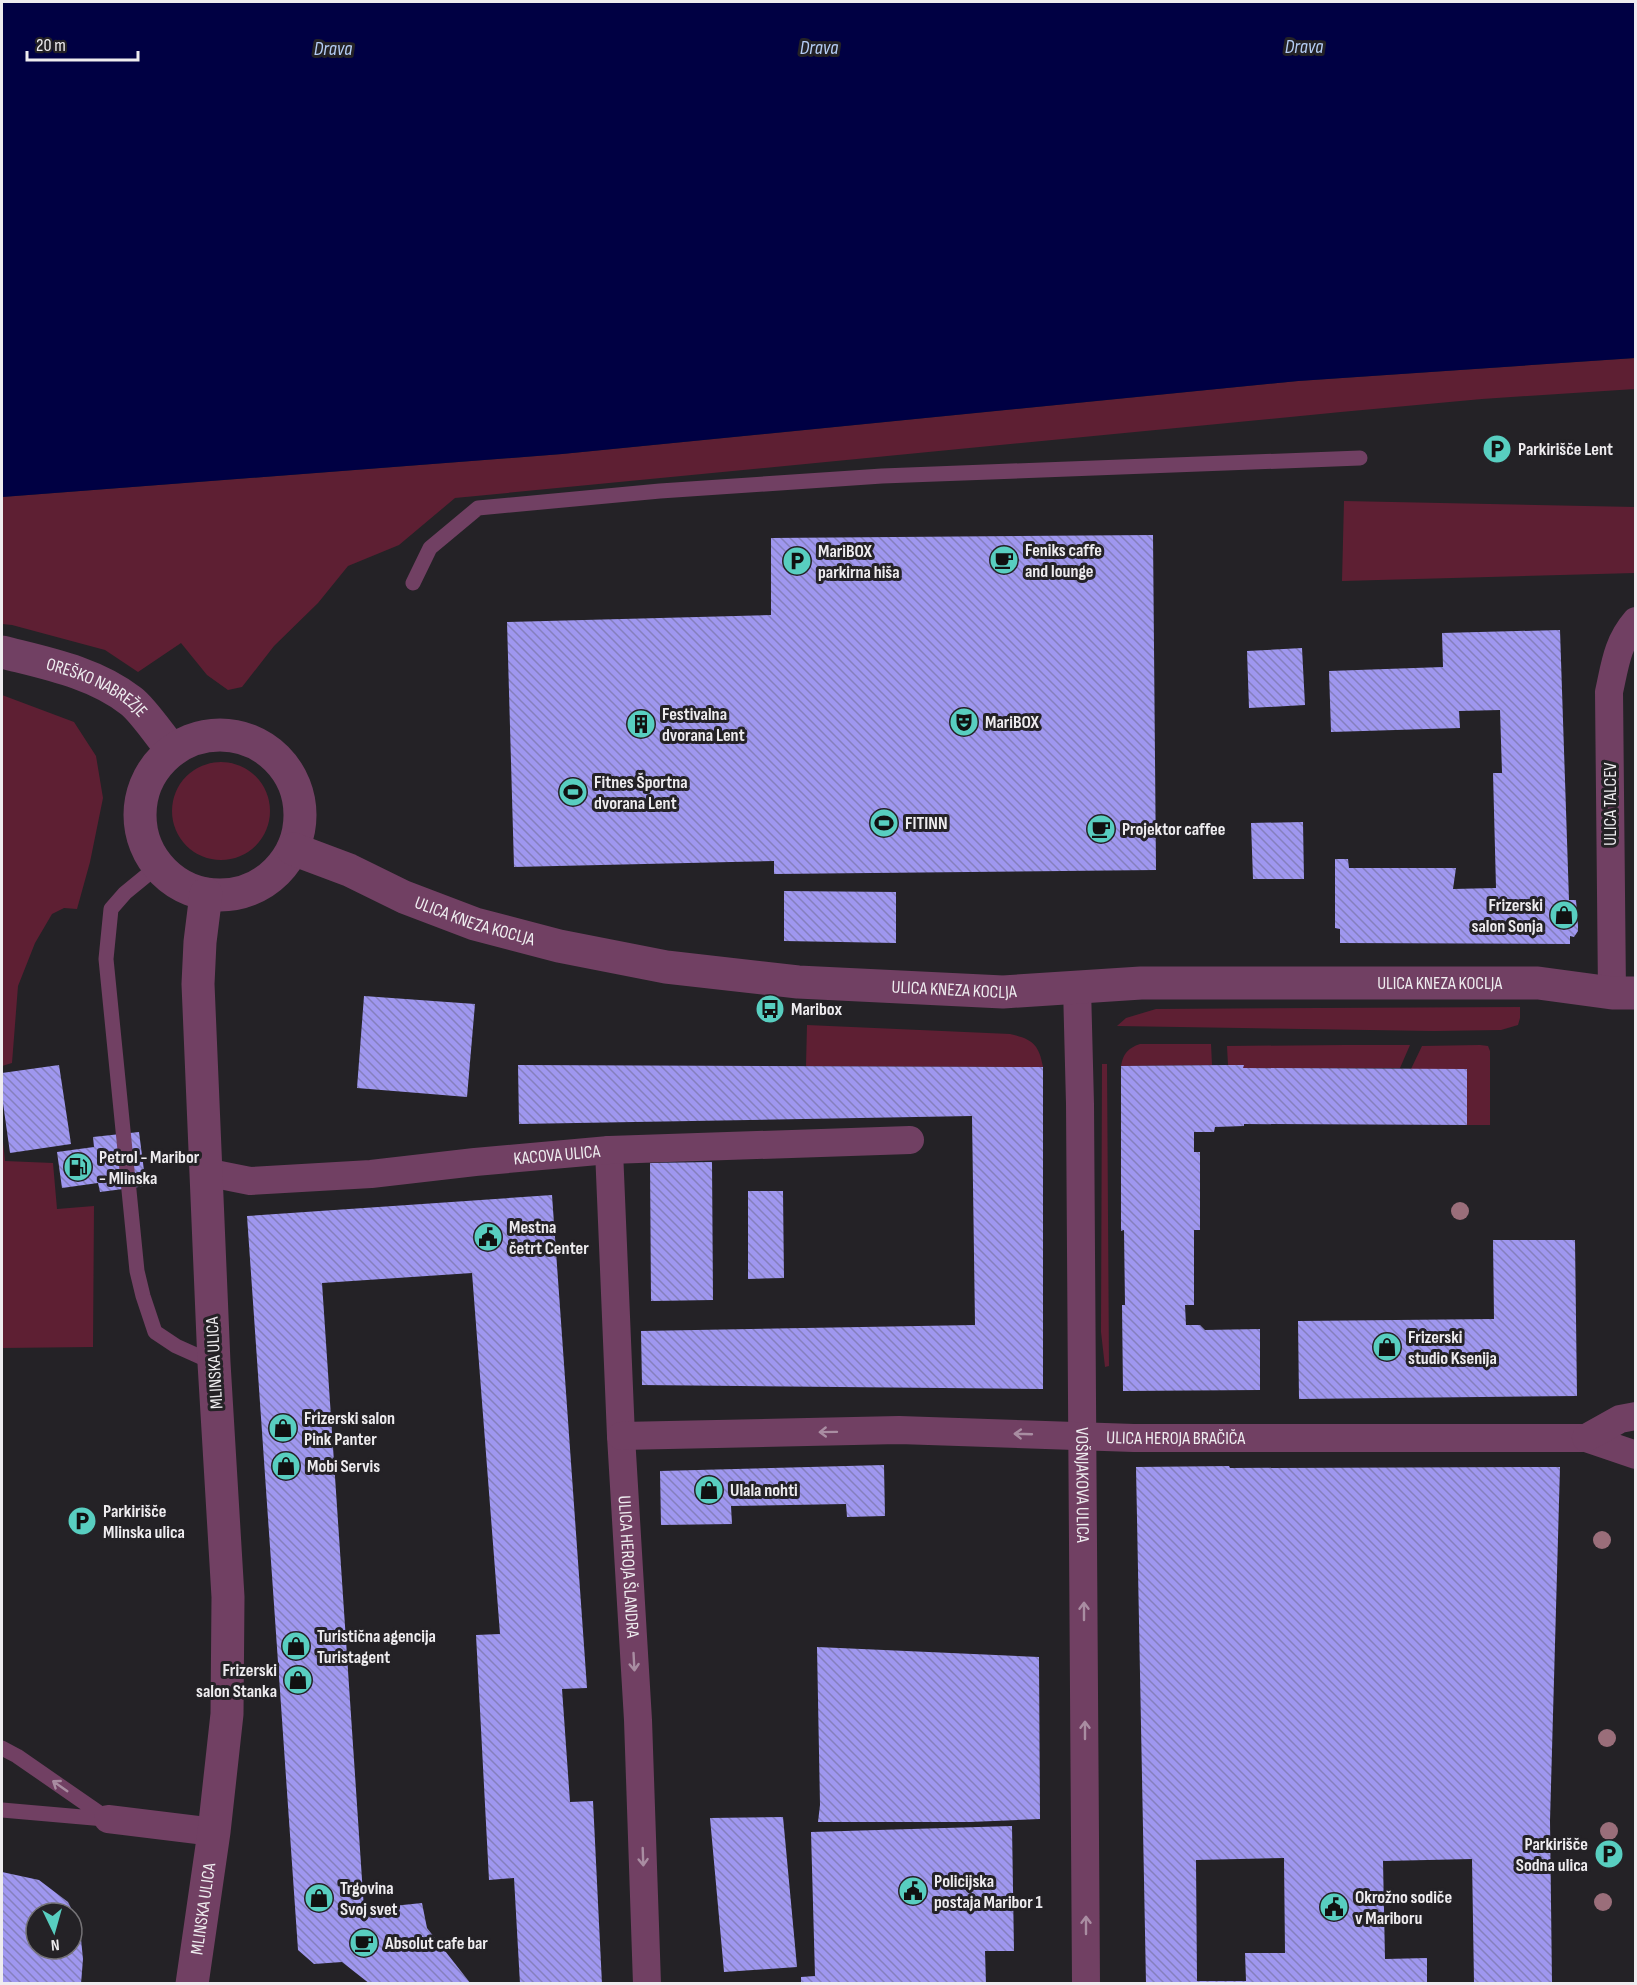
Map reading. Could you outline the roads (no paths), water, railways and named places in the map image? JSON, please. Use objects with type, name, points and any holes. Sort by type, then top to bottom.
[{"type":"street","name":"ULICA TALCEV","points":[[1624,993],[1609,692],[1624,634],[1635,621]]},
{"type":"street","name":"OREŠKO NABREŽJE","points":[[2,652],[67,669],[132,701],[172,750]]},
{"type":"street","points":[[228,735],[257,744],[285,767],[294,783],[299,801],[300,818],[297,837],[292,849],[281,867],[266,881],[247,891],[226,895],[206,894],[188,888],[172,879],[158,866],[148,850],[142,833],[140,814],[142,796],[148,778],[158,763],[172,750],[199,738],[228,735]]},
{"type":"street","name":"ULICA KNEZA KOCLJA","points":[[292,849],[349,870],[404,897],[475,924],[559,946],[666,967],[798,982],[1003,992],[1141,982],[1538,982],[1624,993]]},
{"type":"street","name":"MLINSKA ULICA","points":[[192,1983],[214,1832],[227,1714],[228,1609],[214,1363],[198,984],[206,894]]},
{"type":"street","name":"VOŠNJAKOVA ULICA","points":[[1077,987],[1086,1983]]},
{"type":"street","name":"KACOVA ULICA","points":[[205,1172],[250,1181],[349,1176],[609,1150],[910,1140]]},
{"type":"street","name":"ULICA HEROJA ŠLANDRA","points":[[609,1150],[621,1436],[638,1729],[647,1983]]},
{"type":"street","name":"ULICA HEROJA BRAČIČA","points":[[1586,1438],[1620,1419],[1635,1416]]},
{"type":"street","name":"ULICA HEROJA BRAČIČA","points":[[621,1436],[899,1430],[1134,1438],[1586,1438],[1635,1455]]},
{"type":"street","points":[[108,1819],[214,1832]]},
{"type":"lane","points":[[413,583],[430,548],[478,508],[660,491],[882,476],[1198,462],[1360,458]]},
{"type":"lane","points":[[158,866],[125,893],[111,909],[106,959],[137,1271],[155,1332],[176,1346],[214,1363]]},
{"type":"lane","points":[[2,1748],[108,1819]]},
{"type":"lane","points":[[2,1810],[108,1819]]},
{"type":"water","name":"Drava","points":[[2,2],[1635,2],[1635,358],[1298,381],[562,454],[2,497]]},
{"type":"place","name":"Parkirišče Lent","points":[[1497,449]]},
{"type":"place","name":"Feniks caffe and lounge","points":[[1004,560]]},
{"type":"place","name":"MariBOX parkirna hiša","points":[[797,561]]},
{"type":"place","name":"MariBOX","points":[[964,722]]},
{"type":"place","name":"Festivalna dvorana Lent","points":[[641,724]]},
{"type":"place","name":"Fitnes Športna dvorana Lent","points":[[573,792]]},
{"type":"place","name":"FITINN","points":[[884,823]]},
{"type":"place","name":"Projektor caffee","points":[[1101,829]]},
{"type":"place","name":"Frizerski salon Sonja","points":[[1564,915]]},
{"type":"place","name":"Maribox","points":[[770,1009]]},
{"type":"place","name":"Petrol - Maribor - Mlinska","points":[[78,1167]]},
{"type":"place","name":"Mestna četrt Center","points":[[488,1237]]},
{"type":"place","name":"Frizerski studio Ksenija","points":[[1387,1347]]},
{"type":"place","name":"Frizerski salon Pink Panter","points":[[283,1428]]},
{"type":"place","name":"Mobi Servis","points":[[286,1466]]},
{"type":"place","name":"Ulala nohti","points":[[709,1490]]},
{"type":"place","name":"Parkirišče Mlinska ulica","points":[[82,1521]]},
{"type":"place","name":"Turistična agencija Turistagent","points":[[296,1646]]},
{"type":"place","name":"Frizerski salon Stanka","points":[[298,1680]]},
{"type":"place","name":"Parkirišče Sodna ulica","points":[[1609,1854]]},
{"type":"place","name":"Policijska postaja Maribor 1","points":[[913,1891]]},
{"type":"place","name":"Trgovina Svoj svet","points":[[319,1898]]},
{"type":"place","name":"Okrožno sodiče v Mariboru","points":[[1334,1907]]},
{"type":"place","name":"Absolut cafe bar","points":[[364,1943]]}]
